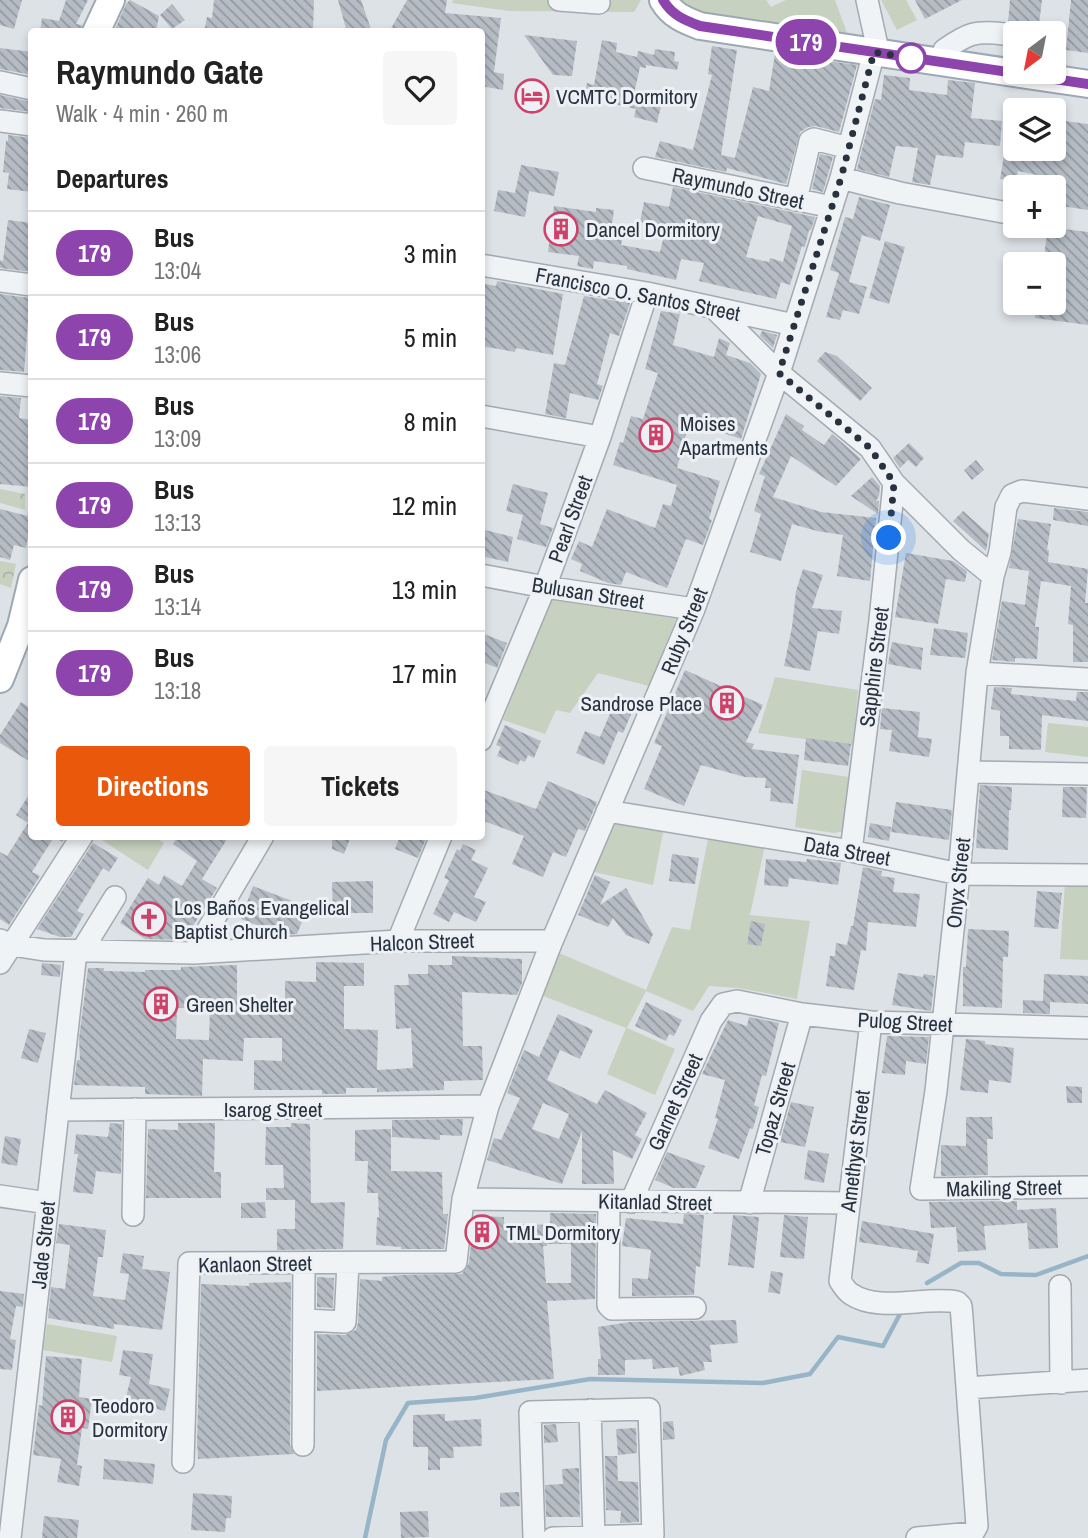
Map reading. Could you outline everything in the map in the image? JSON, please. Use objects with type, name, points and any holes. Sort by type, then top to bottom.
[{"type":"main road","points":[[98,28],[111,0]]},
{"type":"main road","points":[[663,0],[669,10],[683,20],[700,26],[1088,84]]},
{"type":"main road","points":[[0,679],[21,626],[28,597]]},
{"type":"street","points":[[559,0],[599,3]]},
{"type":"street","name":"Ruby Street","points":[[463,1199],[488,1106],[552,941],[694,609],[779,373],[841,178],[874,52],[876,41],[867,0]]},
{"type":"street","points":[[941,62],[944,50],[966,35],[981,31],[1003,34]]},
{"type":"street","points":[[0,82],[28,88]]},
{"type":"street","points":[[0,121],[28,124]]},
{"type":"street","points":[[796,200],[810,141],[814,139],[849,148]]},
{"type":"street","name":"Raymundo Street","points":[[644,168],[832,207]]},
{"type":"street","points":[[841,178],[900,193],[1003,212]]},
{"type":"street","name":"Francisco O. Santos Street","points":[[485,266],[647,293],[794,325]]},
{"type":"street","points":[[0,281],[28,284]]},
{"type":"street","name":"Pearl Street","points":[[485,730],[545,587],[600,437],[647,293]]},
{"type":"street","points":[[714,308],[779,373],[870,448],[894,483],[961,550],[993,576]]},
{"type":"street","points":[[0,383],[28,386]]},
{"type":"street","points":[[485,417],[600,437]]},
{"type":"street","name":"Sapphire Street","points":[[851,851],[879,633],[894,483]]},
{"type":"street","name":"Onyx Street","points":[[921,1189],[959,874],[977,673],[1006,507],[1012,495],[1022,491],[1088,499]]},
{"type":"street","name":"Bulusan Street","points":[[485,576],[694,609]]},
{"type":"street","points":[[977,673],[1088,679]]},
{"type":"street","points":[[968,772],[1088,774]]},
{"type":"street","name":"Data Street","points":[[607,811],[851,851],[959,874],[1088,875]]},
{"type":"street","points":[[4,949],[79,840]]},
{"type":"street","points":[[194,953],[261,840]]},
{"type":"street","points":[[398,941],[439,840]]},
{"type":"street","points":[[79,952],[115,897]]},
{"type":"street","name":"Halcon Street","points":[[4,949],[194,953],[398,941],[552,941]]},
{"type":"street","name":"Jade Street","points":[[10,1538],[58,1110],[79,952]]},
{"type":"street","name":"Pulog Street","points":[[723,1004],[737,1001],[802,1014],[871,1022],[1088,1028]]},
{"type":"street","name":"Garnet Street","points":[[631,1202],[710,1021],[723,1004]]},
{"type":"street","name":"Topaz Street","points":[[749,1203],[802,1014]]},
{"type":"street","name":"Amethyst Street","points":[[871,1022],[841,1280],[849,1293],[866,1300],[906,1303],[957,1302],[961,1306],[967,1388]]},
{"type":"street","name":"Isarog Street","points":[[58,1110],[488,1106]]},
{"type":"street","points":[[133,1215],[135,1109]]},
{"type":"street","name":"Makiling Street","points":[[921,1189],[1088,1187]]},
{"type":"street","points":[[0,1196],[48,1203]]},
{"type":"street","name":"Kitanlad Street","points":[[463,1199],[848,1203]]},
{"type":"street","name":"Kanlaon Street","points":[[183,1462],[189,1262],[456,1262],[463,1199]]},
{"type":"street","points":[[609,1202],[608,1305],[612,1309],[695,1308]]},
{"type":"street","points":[[303,1445],[304,1263]]},
{"type":"street","points":[[305,1320],[345,1322],[348,1263]]},
{"type":"street","points":[[1060,1286],[1061,1383]]},
{"type":"street","points":[[917,1538],[973,1533],[977,1526],[967,1388],[1088,1380]]},
{"type":"street","points":[[534,1538],[530,1412],[649,1409],[653,1535],[554,1538]]},
{"type":"street","points":[[590,1410],[594,1537]]},
{"type":"green space","points":[[453,0],[641,0],[634,12],[509,11],[452,3]]},
{"type":"green space","points":[[679,0],[766,0],[771,7],[786,0],[835,0],[850,41],[706,15]]},
{"type":"green space","points":[[881,0],[906,0],[917,20],[897,30]]},
{"type":"green space","points":[[0,489],[25,494],[25,510],[0,503]]},
{"type":"green space","points":[[0,561],[16,564],[11,588],[0,584]]},
{"type":"green space","points":[[550,592],[678,615],[649,686],[598,673],[570,713],[556,710],[545,734],[503,720]]},
{"type":"green space","points":[[775,677],[858,690],[853,745],[758,733]]},
{"type":"green space","points":[[1048,723],[1088,727],[1088,757],[1045,752]]},
{"type":"green space","points":[[802,770],[849,777],[844,831],[834,833],[795,827]]},
{"type":"green space","points":[[618,821],[664,827],[653,885],[589,871],[610,827]]},
{"type":"green space","points":[[708,839],[765,845],[750,915],[810,921],[797,999],[739,988],[709,986],[693,1011],[646,991],[627,1028],[675,1049],[655,1095],[607,1074],[626,1028],[541,995],[559,953],[646,990],[672,927],[690,930]]},
{"type":"green space","points":[[102,840],[159,840],[164,843],[148,870]]},
{"type":"green space","points":[[1065,882],[1088,883],[1088,960],[1060,959]]},
{"type":"green space","points":[[47,1324],[117,1336],[112,1362],[43,1350]]},
{"type":"building","points":[[0,0],[22,0],[14,29],[0,25]]},
{"type":"building","points":[[66,0],[88,0],[76,24],[82,25],[82,28],[41,28],[42,18],[59,21]]},
{"type":"building","points":[[130,0],[159,16],[157,28],[116,28]]},
{"type":"building","points":[[214,0],[314,0],[313,28],[205,28],[207,17],[212,18]]},
{"type":"building","points":[[338,0],[361,0],[371,28],[346,28]]},
{"type":"building","points":[[407,0],[447,0],[445,13],[501,18],[494,72],[504,74],[503,90],[485,87],[485,28],[391,28]]},
{"type":"building","points":[[915,0],[962,0],[925,19]]},
{"type":"building","points":[[1010,0],[1042,0],[1039,21],[1008,21]]},
{"type":"building","points":[[1071,0],[1088,0],[1088,53],[1066,50]]},
{"type":"building","points":[[172,4],[185,20],[171,28],[160,15]]},
{"type":"building","points":[[524,35],[577,41],[572,76],[553,75]]},
{"type":"building","points":[[602,40],[617,43],[616,52],[637,57],[638,51],[654,55],[655,49],[675,52],[674,61],[679,62],[677,70],[646,65],[646,68],[640,67],[634,94],[662,102],[657,123],[634,117],[636,109],[584,97],[587,83],[594,85]]},
{"type":"building","points":[[712,46],[737,50],[721,155],[735,158],[753,87],[769,91],[775,54],[857,65],[839,132],[816,126],[800,132],[786,184],[727,168],[726,172],[655,157],[660,141],[693,150],[712,75],[708,74]]},
{"type":"building","points":[[0,48],[28,52],[28,74],[0,69]]},
{"type":"building","points":[[884,75],[910,78],[909,90],[947,95],[948,80],[975,83],[971,118],[1002,121],[1000,146],[965,142],[963,158],[936,155],[930,185],[912,182],[918,148],[896,146],[889,177],[857,169],[875,99],[881,100]]},
{"type":"building","points":[[0,95],[28,101],[28,112],[0,108]]},
{"type":"building","points":[[1066,121],[1088,124],[1088,210],[1066,207],[1066,175],[1037,175],[1018,171],[1017,175],[1003,175],[1003,180],[1000,179],[1003,161],[1066,161]]},
{"type":"building","points":[[8,135],[28,138],[28,192],[7,189],[9,173],[3,172]]},
{"type":"building","points":[[820,154],[833,157],[823,192],[812,189]]},
{"type":"building","points":[[521,165],[559,172],[554,196],[529,191],[525,217],[494,211],[498,190],[515,193]]},
{"type":"building","points":[[673,187],[815,217],[805,247],[802,246],[790,285],[781,282],[776,299],[699,281],[704,263],[681,259],[676,280],[627,269],[627,266],[594,261],[593,269],[577,266],[579,256],[548,252],[554,206],[596,212],[596,208],[614,210],[610,238],[622,240],[621,245],[660,252],[666,227],[640,222],[644,202],[669,207]],"holes":[[[758,216],[792,226],[783,262],[770,258],[769,262],[746,257]]]},
{"type":"building","points":[[859,197],[890,205],[880,241],[862,235],[849,282],[867,287],[859,314],[843,310],[840,320],[826,317],[839,273],[830,270],[845,217],[853,219]]},
{"type":"building","points":[[8,220],[28,222],[28,272],[0,268],[0,260],[3,261]]},
{"type":"building","points":[[1066,229],[1088,232],[1088,325],[1035,318],[1035,315],[1066,315],[1066,252],[1045,252],[1047,238],[1066,238]]},
{"type":"building","points":[[885,241],[905,247],[889,304],[869,298]]},
{"type":"building","points":[[497,281],[563,294],[553,355],[516,348],[515,352],[485,347],[485,284],[496,286]]},
{"type":"building","points":[[0,294],[28,298],[24,372],[0,370]]},
{"type":"building","points":[[584,296],[630,303],[619,336],[610,333],[597,384],[603,386],[598,400],[570,393],[566,418],[545,414],[554,363],[565,365]]},
{"type":"building","points":[[661,311],[680,314],[673,345],[714,357],[719,338],[730,343],[726,355],[750,363],[761,374],[741,439],[718,431],[719,428],[690,420],[677,468],[720,481],[709,519],[712,520],[703,545],[686,539],[667,588],[626,572],[621,585],[608,583],[580,571],[582,564],[571,559],[579,541],[592,547],[607,509],[655,528],[663,504],[671,506],[677,485],[613,465],[631,416],[643,419],[658,373],[645,369]]},
{"type":"building","points":[[762,331],[777,335],[773,348],[760,336]]},
{"type":"building","points":[[825,352],[837,356],[872,388],[860,401],[817,361]]},
{"type":"building","points":[[0,396],[21,398],[19,418],[28,419],[28,487],[0,484]]},
{"type":"building","points":[[786,414],[804,426],[802,430],[824,445],[832,434],[861,459],[836,486],[791,456],[773,497],[821,512],[876,518],[870,581],[837,576],[843,535],[792,524],[781,561],[750,552],[761,514],[754,511],[765,476],[759,474]]},
{"type":"building","points":[[909,443],[924,458],[916,467],[908,460],[900,468],[893,458]]},
{"type":"building","points":[[976,460],[984,470],[972,480],[964,470]]},
{"type":"building","points":[[872,477],[880,486],[876,501],[879,501],[878,514],[851,496]]},
{"type":"building","points":[[513,484],[548,493],[540,524],[553,528],[546,547],[517,539],[523,515],[506,511]]},
{"type":"building","points":[[1054,508],[1088,512],[1088,526],[1053,520]]},
{"type":"building","points":[[0,509],[28,516],[26,548],[14,545],[10,560],[0,557]]},
{"type":"building","points":[[963,511],[989,534],[986,551],[953,521]]},
{"type":"building","points":[[1018,519],[1051,524],[1048,562],[1088,569],[1085,603],[1088,603],[1088,662],[1073,662],[1073,625],[1068,624],[1071,586],[1041,581],[1035,627],[1039,627],[1037,659],[1015,658],[1015,662],[992,660],[1002,601],[1025,605],[1029,571],[1009,568]]},
{"type":"building","points":[[485,530],[513,537],[508,562],[485,557]]},
{"type":"building","points":[[906,553],[953,561],[967,571],[965,582],[946,579],[938,624],[895,617]]},
{"type":"building","points":[[803,569],[823,575],[812,608],[842,611],[839,634],[818,631],[810,671],[784,666],[796,591]]},
{"type":"building","points":[[934,628],[968,633],[965,658],[930,655]]},
{"type":"building","points":[[485,634],[507,643],[497,668],[485,663]]},
{"type":"building","points":[[892,642],[923,648],[921,670],[888,664]]},
{"type":"building","points":[[685,670],[763,705],[746,742],[754,744],[752,749],[799,755],[793,804],[770,801],[771,788],[765,788],[766,778],[745,777],[701,765],[684,806],[644,789],[662,746],[654,743]]},
{"type":"building","points":[[994,687],[1012,688],[1011,694],[1076,701],[1077,692],[1088,692],[1088,721],[1042,715],[1041,750],[1009,749],[1009,736],[1000,736],[1000,711],[991,709]]},
{"type":"building","points":[[618,695],[636,703],[623,733],[618,731],[604,765],[576,753],[585,731],[600,737]]},
{"type":"building","points":[[21,702],[28,706],[28,760],[0,743],[0,735]]},
{"type":"building","points":[[882,708],[920,712],[918,737],[932,739],[929,757],[889,751],[892,730],[880,729]]},
{"type":"building","points":[[505,725],[541,741],[534,758],[528,755],[525,762],[520,760],[518,765],[497,756],[501,747],[496,745]]},
{"type":"building","points":[[806,738],[851,744],[848,766],[804,760]]},
{"type":"building","points":[[548,781],[597,802],[585,831],[578,829],[566,857],[553,852],[543,877],[512,864],[524,836],[485,821],[485,790],[536,809]]},
{"type":"building","points":[[980,785],[1012,787],[1008,850],[976,848]]},
{"type":"building","points":[[1063,787],[1087,787],[1086,818],[1062,817]]},
{"type":"building","points":[[28,796],[28,823],[16,815]]},
{"type":"building","points":[[896,802],[952,810],[949,840],[891,832]]},
{"type":"building","points":[[28,823],[28,840],[52,840],[32,872],[40,876],[9,925],[0,919],[0,852],[7,856]]},
{"type":"building","points":[[870,823],[891,827],[889,841],[868,837]]},
{"type":"building","points":[[176,840],[226,840],[202,879],[217,888],[184,940],[145,939],[120,923],[148,878],[159,885],[164,875],[182,886],[197,861],[173,844]]},
{"type":"building","points":[[332,840],[349,840],[344,854],[332,849]]},
{"type":"building","points":[[398,840],[425,840],[418,858],[395,849]]},
{"type":"building","points":[[93,843],[118,858],[109,872],[103,868],[77,911],[84,914],[71,937],[60,937],[37,929]]},
{"type":"building","points":[[463,844],[476,850],[471,860],[488,868],[474,897],[486,902],[476,922],[454,912],[449,922],[433,914],[449,880],[444,878],[457,849],[460,851]]},
{"type":"building","points":[[672,854],[699,858],[695,884],[669,881]]},
{"type":"building","points":[[766,859],[806,862],[807,859],[841,863],[838,885],[789,878],[788,887],[764,885]]},
{"type":"building","points":[[863,867],[882,871],[881,876],[895,878],[893,892],[920,894],[916,927],[868,922],[866,951],[861,950],[854,990],[826,986],[830,956],[835,956],[836,943],[847,945],[853,926]]},
{"type":"building","points":[[595,875],[610,882],[600,905],[626,888],[653,934],[649,944],[626,935],[613,918],[608,927],[578,915]]},
{"type":"building","points":[[373,881],[373,913],[333,913],[332,882]]},
{"type":"building","points":[[253,886],[308,907],[297,934],[283,935],[241,919]]},
{"type":"building","points":[[1037,891],[1062,893],[1058,929],[1034,927]]},
{"type":"building","points":[[751,921],[765,924],[761,946],[747,944]]},
{"type":"building","points":[[968,929],[1009,931],[1008,957],[1003,957],[1002,1008],[963,1006],[963,967],[966,967]]},
{"type":"building","points":[[452,956],[522,959],[522,983],[517,995],[462,992],[463,1046],[482,1046],[483,1080],[444,1081],[444,1090],[377,1092],[377,1088],[346,1088],[346,1094],[322,1094],[322,1090],[254,1090],[254,1060],[282,1061],[282,1038],[244,1038],[243,1061],[203,1059],[202,1096],[145,1094],[145,1087],[74,1085],[77,1060],[80,1060],[79,1039],[88,968],[145,972],[181,970],[181,967],[237,965],[237,1011],[280,1012],[280,1007],[285,1007],[285,981],[316,982],[316,962],[364,963],[364,986],[344,986],[344,1029],[378,1030],[377,1070],[413,1068],[411,1028],[396,1029],[394,985],[409,985],[408,974],[428,974],[428,965],[452,965]],"holes":[[[177,1008],[210,1008],[209,1040],[176,1039]]]},
{"type":"building","points":[[42,963],[61,965],[60,977],[41,975]]},
{"type":"building","points":[[898,973],[935,976],[931,1011],[892,1005]]},
{"type":"building","points":[[1044,974],[1088,976],[1088,1004],[1050,1002],[1050,1014],[1023,1013],[1023,1000],[1043,1001]]},
{"type":"building","points":[[646,1002],[682,1020],[674,1036],[669,1034],[666,1041],[635,1026]]},
{"type":"building","points":[[558,1014],[593,1030],[580,1059],[560,1050],[547,1080],[597,1104],[605,1090],[647,1113],[635,1135],[642,1139],[632,1159],[613,1150],[614,1184],[582,1184],[582,1131],[562,1184],[487,1160],[494,1138],[501,1140],[520,1098],[507,1093],[524,1050],[539,1057]],"holes":[[[543,1103],[569,1114],[559,1139],[532,1129]]]},
{"type":"building","points":[[749,1017],[779,1023],[766,1076],[762,1075],[754,1105],[759,1107],[753,1129],[750,1128],[739,1159],[708,1148],[718,1119],[715,1118],[725,1080],[702,1074],[728,1020],[747,1026]]},
{"type":"building","points":[[29,1029],[46,1033],[38,1063],[21,1058]]},
{"type":"building","points":[[887,1036],[929,1037],[926,1064],[906,1061],[905,1075],[882,1073]]},
{"type":"building","points":[[966,1039],[1014,1048],[1011,1083],[989,1080],[988,1093],[960,1090]]},
{"type":"building","points":[[1066,1086],[1082,1087],[1082,1103],[1067,1103]]},
{"type":"building","points":[[791,1102],[814,1107],[805,1147],[780,1142]]},
{"type":"building","points":[[966,1117],[992,1117],[993,1139],[987,1139],[988,1175],[941,1176],[941,1145],[966,1146]]},
{"type":"building","points":[[463,1119],[462,1136],[440,1135],[440,1140],[392,1137],[392,1120]]},
{"type":"building","points":[[110,1123],[122,1124],[121,1174],[96,1171],[93,1194],[73,1192],[78,1154],[74,1154],[76,1134],[108,1137]]},
{"type":"building","points":[[178,1123],[215,1123],[214,1172],[221,1172],[221,1198],[146,1198],[148,1129],[178,1130]]},
{"type":"building","points":[[291,1123],[310,1124],[311,1203],[345,1202],[343,1249],[277,1250],[277,1229],[295,1229],[295,1200],[266,1200],[266,1188],[284,1188],[283,1165],[265,1165],[266,1127],[291,1127]]},
{"type":"building","points":[[391,1129],[391,1171],[442,1172],[443,1214],[448,1214],[444,1249],[401,1249],[376,1245],[378,1193],[367,1193],[368,1161],[355,1161],[355,1130]]},
{"type":"building","points":[[5,1136],[21,1139],[17,1166],[1,1163]]},
{"type":"building","points":[[808,1150],[829,1154],[824,1183],[804,1179]]},
{"type":"building","points":[[667,1152],[705,1166],[696,1188],[674,1188],[655,1180]]},
{"type":"building","points":[[1017,1201],[1017,1210],[1056,1208],[1058,1248],[1029,1249],[1027,1223],[984,1226],[986,1250],[958,1252],[956,1227],[931,1228],[929,1202]]},
{"type":"building","points":[[265,1202],[266,1218],[241,1218],[241,1203]]},
{"type":"building","points":[[550,1213],[596,1214],[595,1299],[547,1301],[554,1379],[317,1391],[317,1334],[345,1335],[356,1330],[360,1279],[382,1281],[382,1277],[402,1275],[462,1274],[469,1263],[474,1216],[504,1217],[504,1223],[550,1225]],"holes":[[[571,1244],[571,1283],[546,1283],[543,1246]]]},
{"type":"building","points":[[684,1214],[704,1215],[700,1267],[696,1266],[694,1295],[632,1296],[632,1278],[648,1279],[651,1250],[622,1246],[626,1218],[683,1224]]},
{"type":"building","points":[[733,1215],[759,1217],[754,1268],[728,1265]]},
{"type":"building","points":[[784,1215],[808,1217],[804,1259],[780,1257]]},
{"type":"building","points":[[862,1221],[934,1234],[929,1264],[916,1262],[918,1251],[859,1242]]},
{"type":"building","points":[[59,1224],[106,1230],[103,1257],[98,1257],[93,1296],[125,1300],[129,1274],[120,1273],[123,1253],[144,1256],[142,1269],[170,1272],[162,1330],[114,1324],[114,1329],[48,1318],[51,1287],[65,1289],[70,1245],[56,1243]]},
{"type":"building","points":[[771,1271],[783,1273],[780,1294],[768,1292]]},
{"type":"building","points":[[317,1277],[334,1278],[333,1308],[317,1307]]},
{"type":"building","points":[[291,1282],[290,1445],[294,1454],[198,1459],[201,1284],[249,1286],[249,1283]]},
{"type":"building","points":[[0,1291],[24,1294],[23,1307],[16,1306],[10,1339],[16,1340],[12,1370],[0,1369]]},
{"type":"building","points":[[736,1320],[738,1343],[710,1345],[712,1362],[703,1362],[705,1370],[680,1376],[678,1367],[653,1369],[652,1359],[625,1360],[625,1375],[598,1375],[598,1359],[601,1359],[598,1327],[630,1322]]},
{"type":"building","points":[[123,1350],[153,1354],[149,1384],[170,1389],[165,1411],[125,1401],[131,1377],[119,1375]]},
{"type":"building","points":[[46,1356],[82,1359],[79,1397],[92,1399],[88,1429],[82,1428],[77,1465],[82,1466],[79,1486],[57,1482],[61,1459],[33,1455],[39,1405],[42,1406]]},
{"type":"building","points":[[445,1414],[445,1421],[481,1419],[482,1446],[453,1447],[454,1458],[440,1458],[440,1470],[428,1470],[428,1447],[413,1447],[413,1415]]},
{"type":"building","points":[[673,1421],[675,1439],[663,1440],[663,1422]]},
{"type":"building","points":[[556,1424],[558,1442],[544,1443],[544,1425]]},
{"type":"building","points":[[636,1428],[637,1453],[618,1455],[616,1429]]},
{"type":"building","points":[[605,1456],[617,1456],[618,1481],[638,1482],[639,1522],[620,1523],[621,1511],[606,1510]]},
{"type":"building","points":[[104,1459],[155,1464],[153,1484],[103,1479]]},
{"type":"building","points":[[579,1468],[580,1517],[546,1517],[545,1485],[563,1484],[562,1469]]},
{"type":"building","points":[[519,1492],[520,1506],[500,1507],[500,1493]]},
{"type":"building","points":[[193,1493],[232,1496],[231,1518],[226,1518],[225,1532],[191,1530]]},
{"type":"building","points":[[428,1511],[429,1537],[401,1538],[400,1512]]},
{"type":"building","points":[[44,1516],[79,1520],[77,1538],[42,1538]]},
{"type":"waterway","points":[[927,1283],[961,1263],[979,1263],[1001,1274],[1036,1275],[1088,1256]]},
{"type":"waterway","points":[[365,1538],[386,1440],[408,1403],[475,1398],[590,1379],[763,1383],[810,1374],[838,1337],[883,1346],[901,1312]]},
{"type":"bus line","name":"179","points":[[663,0],[669,10],[683,20],[700,26],[1088,84]]},
{"type":"place","name":"VCMTC Dormitory","points":[[532,96]]},
{"type":"place","name":"Dancel Dormitory","points":[[561,229]]},
{"type":"place","name":"Moises Apartments","points":[[656,435]]},
{"type":"place","name":"Sandrose Place","points":[[727,703]]},
{"type":"place","name":"Los Baños Evangelical Baptist Church","points":[[149,919]]},
{"type":"place","name":"Green Shelter","points":[[161,1004]]},
{"type":"place","name":"TML Dormitory","points":[[482,1232]]},
{"type":"place","name":"Teodoro Dormitory","points":[[68,1417]]},
{"type":"route","points":[[889,538],[894,483],[870,448],[779,373],[841,178],[874,52],[911,58]]}]
